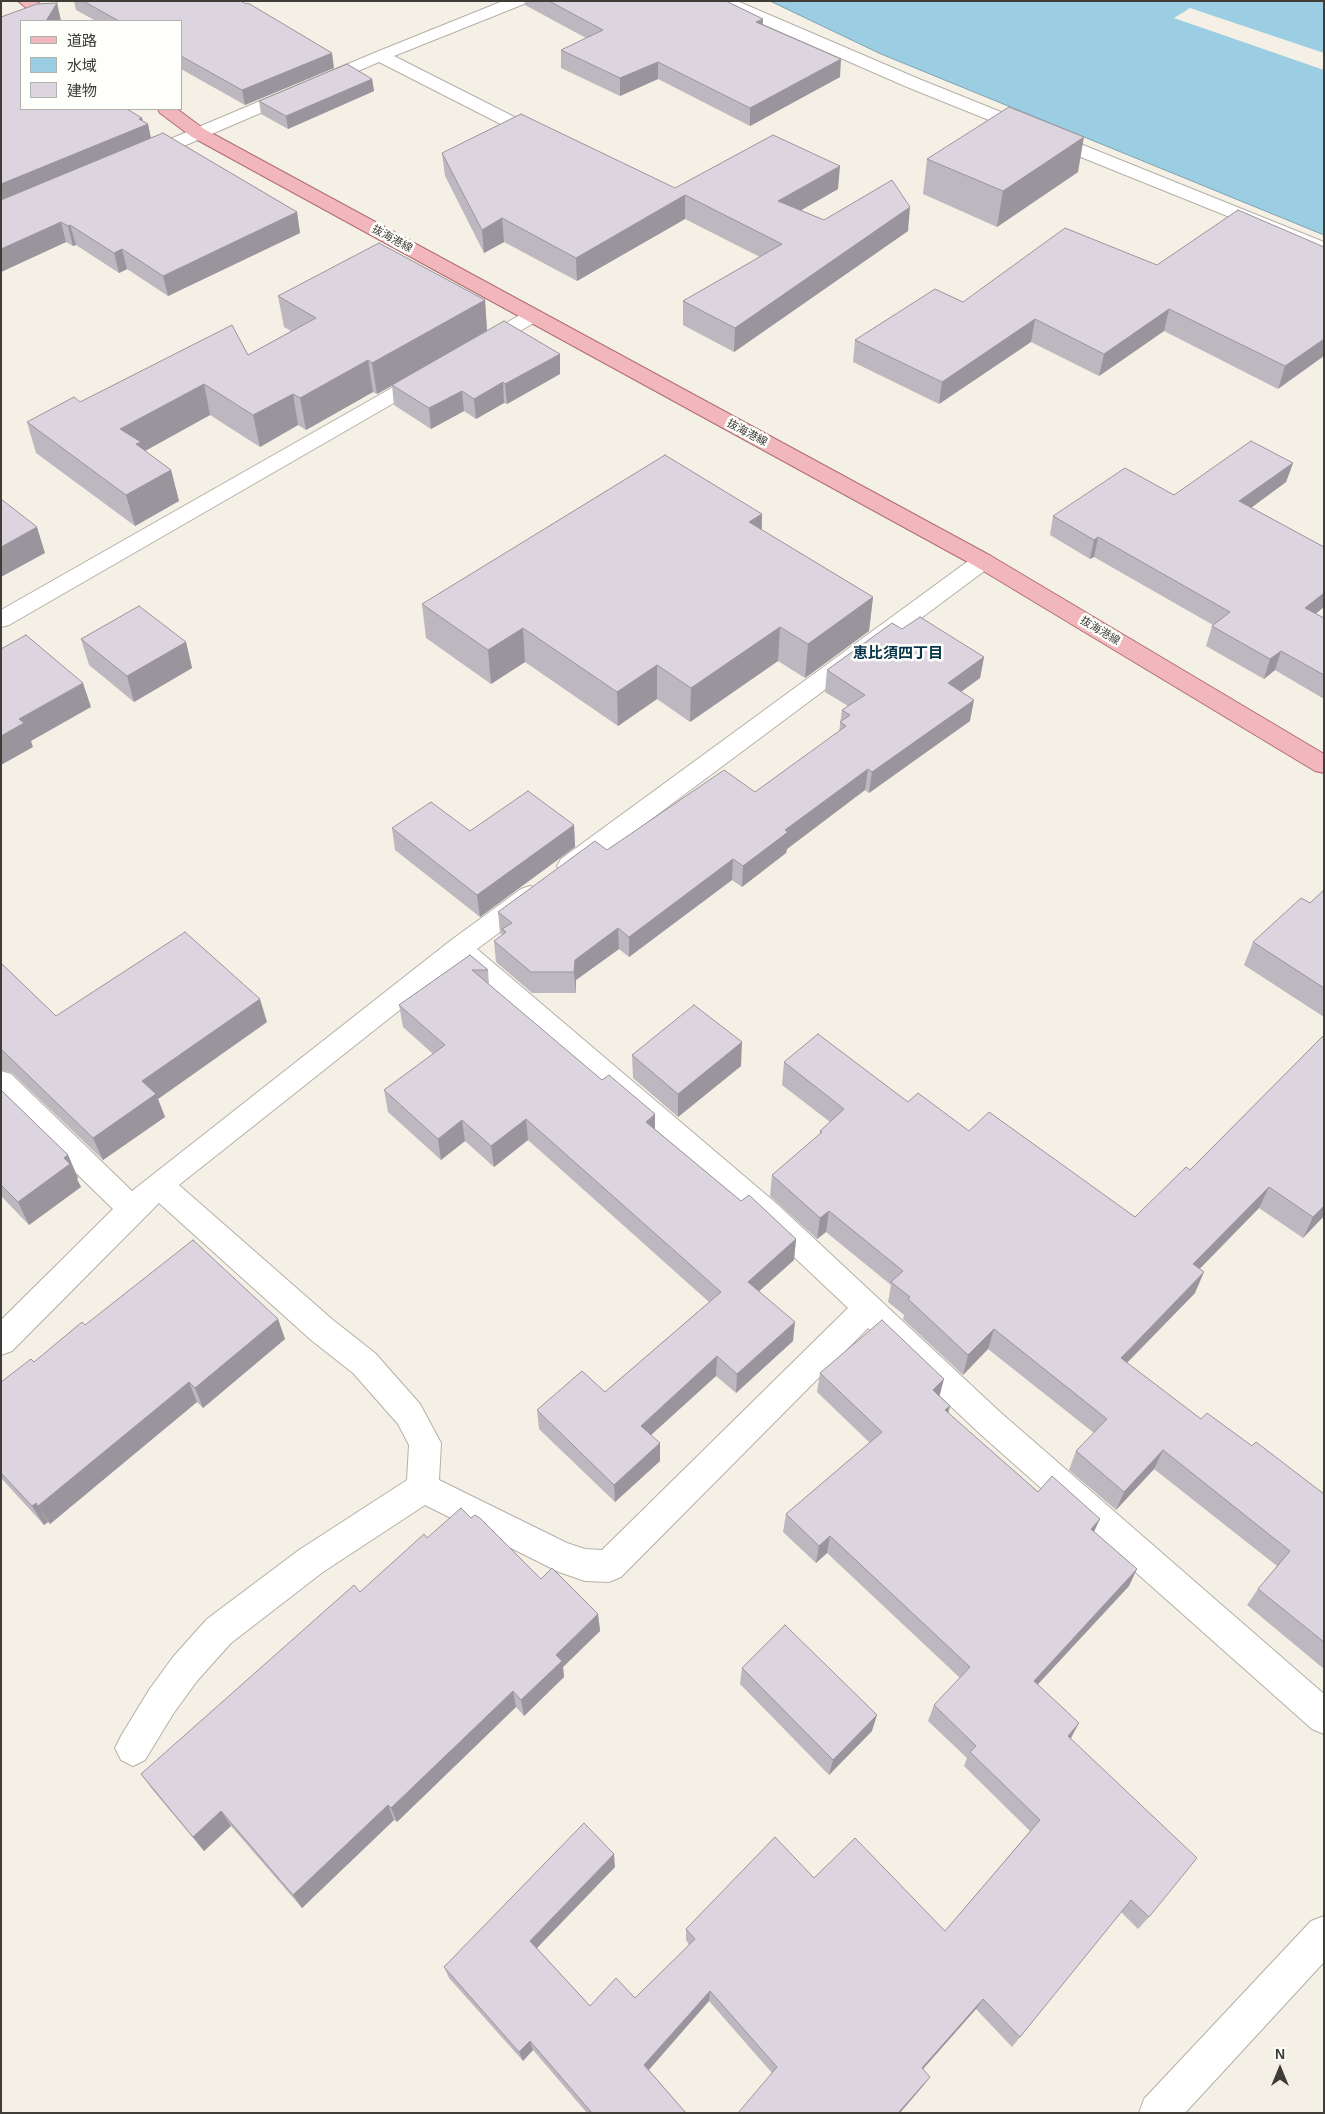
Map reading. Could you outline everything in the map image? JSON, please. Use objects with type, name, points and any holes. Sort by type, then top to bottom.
[{"type":"main road","points":[[26,1],[51,20]]},
{"type":"main road","name":"抜海港線","points":[[167,110],[198,133],[984,561],[1324,765]]},
{"type":"street","points":[[127,164],[380,56],[518,1]]},
{"type":"street","points":[[723,1],[913,83],[1324,249]]},
{"type":"street","points":[[380,56],[554,144]]},
{"type":"street","points":[[464,355],[532,316]]},
{"type":"street","points":[[1,620],[438,370]]},
{"type":"street","points":[[1,1341],[132,1209],[159,1185],[459,948],[984,561]]},
{"type":"street","points":[[459,948],[767,1213],[997,1429],[1324,1717]]},
{"type":"street","points":[[1,1082],[132,1209]]},
{"type":"street","points":[[159,1185],[322,1330],[364,1363],[409,1414],[425,1443],[423,1488]]},
{"type":"street","points":[[423,1488],[559,1556],[585,1565],[608,1566],[868,1308]]},
{"type":"street","points":[[133,1748],[161,1702],[185,1668],[219,1631],[311,1561],[423,1488]]},
{"type":"street","points":[[1158,2113],[1324,1934]]},
{"type":"water","points":[[770,1],[1324,1],[1324,235],[881,54]]},
{"type":"pier","points":[[1190,8],[1324,53],[1324,70],[1174,18]]},
{"type":"building","points":[[83,1],[241,1],[246,4],[248,3],[332,53],[242,90],[182,57],[182,20],[117,20]]},
{"type":"building","points":[[549,1],[726,1],[763,19],[756,22],[841,59],[750,108],[658,62],[620,78],[561,50],[603,30]]},
{"type":"building","points":[[57,3],[47,20],[20,20],[20,110],[129,110],[148,124],[1,184],[1,17],[37,4]]},
{"type":"building","points":[[347,64],[372,79],[286,116],[259,101]]},
{"type":"building","points":[[1009,107],[1084,137],[1003,191],[927,159]]},
{"type":"building","points":[[521,114],[675,188],[773,135],[840,166],[778,201],[824,220],[892,180],[910,207],[735,328],[683,301],[782,244],[685,195],[576,258],[502,218],[482,230],[442,153]]},
{"type":"building","points":[[163,133],[297,212],[163,276],[122,249],[114,253],[70,225],[68,226],[61,222],[1,249],[1,200]]},
{"type":"building","points":[[1238,210],[1324,247],[1324,339],[1285,366],[1169,309],[1104,354],[1035,319],[942,382],[855,340],[935,289],[963,302],[1065,228],[1157,265]]},
{"type":"building","points":[[379,243],[485,300],[372,363],[368,360],[300,398],[293,394],[253,415],[204,384],[120,429],[141,442],[136,444],[171,470],[126,495],[27,422],[74,397],[80,402],[232,325],[248,355],[316,318],[278,296]]},
{"type":"building","points":[[504,321],[560,354],[505,384],[503,382],[474,399],[462,391],[429,408],[392,385]]},
{"type":"building","points":[[1251,441],[1293,463],[1239,501],[1324,547],[1324,593],[1305,608],[1324,618],[1324,675],[1281,651],[1270,659],[1212,626],[1230,612],[1098,537],[1094,540],[1053,516],[1125,468],[1174,495]]},
{"type":"building","points":[[665,455],[762,514],[749,522],[873,597],[808,644],[780,627],[691,688],[657,665],[617,692],[523,628],[488,650],[422,604]]},
{"type":"building","points":[[1,499],[37,527],[1,547]]},
{"type":"building","points":[[139,606],[186,642],[127,676],[81,639]]},
{"type":"building","points":[[920,617],[984,657],[948,683],[974,700],[872,772],[868,769],[785,830],[788,832],[743,866],[733,859],[629,937],[618,928],[575,960],[574,972],[531,972],[494,941],[506,932],[502,929],[512,923],[498,912],[595,841],[607,850],[724,770],[755,792],[846,726],[840,722],[850,715],[842,710],[865,695],[827,670],[892,623],[902,629]]},
{"type":"building","points":[[26,635],[83,683],[19,719],[24,723],[1,736],[1,649]]},
{"type":"building","points":[[528,791],[574,825],[477,895],[392,828],[431,802],[470,831]]},
{"type":"building","points":[[1324,890],[1324,988],[1253,942],[1301,898],[1310,903]]},
{"type":"building","points":[[185,932],[260,999],[142,1081],[156,1094],[93,1138],[1,1049],[1,963],[56,1016]]},
{"type":"building","points":[[470,955],[488,970],[472,970],[602,1080],[609,1075],[655,1114],[646,1122],[741,1201],[749,1195],[796,1239],[748,1282],[795,1322],[737,1374],[717,1356],[641,1426],[660,1443],[614,1485],[537,1410],[582,1371],[605,1392],[721,1292],[526,1119],[491,1146],[462,1120],[438,1139],[384,1090],[445,1045],[399,1005]]},
{"type":"building","points":[[694,1005],[742,1042],[678,1094],[632,1055]]},
{"type":"building","points":[[818,1034],[908,1102],[918,1093],[969,1131],[989,1112],[1135,1217],[1186,1167],[1190,1170],[1324,1035],[1324,1206],[1313,1217],[1269,1187],[1193,1264],[1204,1272],[1121,1358],[1201,1419],[1207,1413],[1252,1446],[1256,1442],[1324,1494],[1324,1642],[1258,1589],[1290,1551],[1163,1450],[1124,1492],[1076,1451],[1107,1419],[994,1329],[968,1355],[908,1299],[910,1297],[891,1282],[903,1271],[829,1211],[820,1218],[772,1175],[822,1132],[820,1131],[844,1109],[784,1062]]},
{"type":"building","points":[[1,1090],[68,1155],[64,1158],[70,1164],[18,1202],[1,1185]]},
{"type":"building","points":[[193,1240],[278,1319],[195,1388],[189,1382],[38,1506],[36,1503],[32,1506],[1,1473],[1,1382],[31,1359],[34,1362],[82,1322],[85,1325]]},
{"type":"building","points":[[882,1320],[944,1379],[933,1390],[950,1406],[945,1410],[1038,1492],[1052,1476],[1100,1519],[1091,1529],[1137,1569],[1034,1681],[1079,1723],[1068,1736],[1197,1858],[1149,1917],[1131,1900],[1020,2037],[983,1999],[922,2068],[930,2077],[898,2113],[738,2113],[777,2067],[710,1991],[644,2065],[686,2113],[592,2113],[530,2041],[519,2052],[444,1967],[584,1823],[614,1854],[530,1941],[590,2006],[616,1978],[635,1998],[695,1939],[686,1929],[775,1837],[814,1878],[855,1838],[945,1931],[1040,1820],[970,1752],[976,1746],[934,1705],[970,1667],[830,1536],[819,1546],[786,1514],[882,1432],[820,1373]]},
{"type":"building","points":[[461,1508],[471,1518],[475,1515],[480,1518],[541,1579],[552,1568],[598,1614],[556,1655],[562,1661],[521,1700],[513,1691],[391,1808],[388,1805],[293,1895],[221,1811],[193,1837],[141,1774],[354,1585],[360,1592],[424,1534],[427,1538]]},
{"type":"building","points":[[785,1625],[877,1715],[833,1760],[742,1668]]},
{"type":"district","name":"恵比須四丁目","points":[[898,654]]}]
